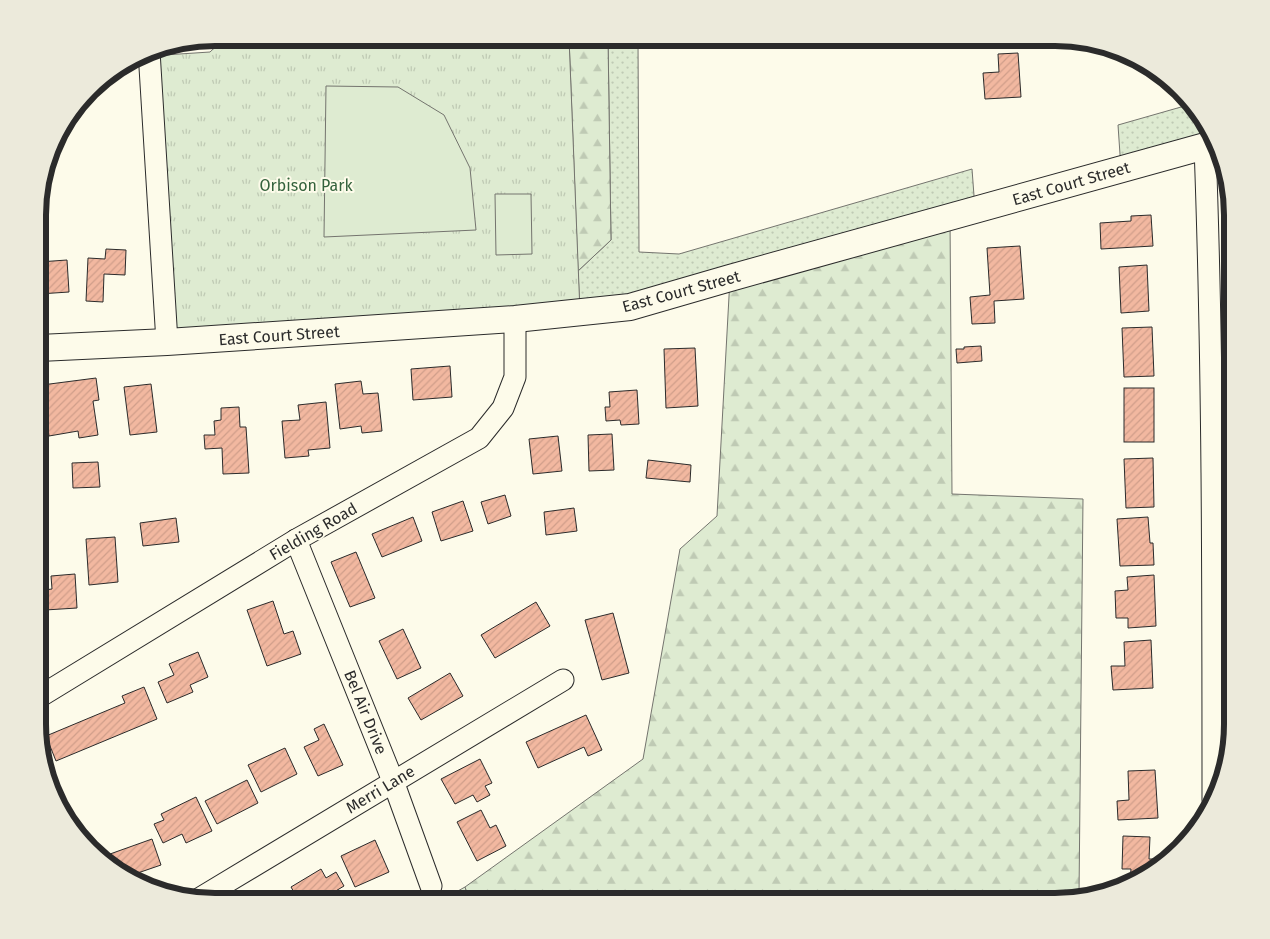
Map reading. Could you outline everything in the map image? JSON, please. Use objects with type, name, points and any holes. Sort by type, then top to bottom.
[{"type":"main road","name":"East Court Street","points":[[46,348],[167,342],[515,319],[630,307],[1208,146]]},
{"type":"street","points":[[150,60],[167,342]]},
{"type":"street","points":[[1210,150],[1213,783]]},
{"type":"street","name":"Fielding Road","points":[[47,692],[296,540],[479,438],[503,408],[515,376],[515,319]]},
{"type":"street","name":"Bel Air Drive","points":[[296,540],[393,781],[431,886]]},
{"type":"street","name":"Merri Lane","points":[[210,892],[563,680]]},
{"type":"green space","name":"Orbison Park","points":[[215,47],[569,47],[580,312],[167,342],[149,60],[163,55],[210,52]]},
{"type":"green space","points":[[569,47],[608,47],[611,240],[578,271]]},
{"type":"green space","points":[[608,47],[638,47],[639,252],[679,254],[972,169],[975,209],[580,312],[578,271],[611,240]]},
{"type":"green space","points":[[326,86],[398,87],[444,115],[470,168],[476,230],[324,237]]},
{"type":"green space","points":[[1184,106],[1205,140],[1121,169],[1118,125]]},
{"type":"green space","points":[[495,194],[531,194],[532,254],[496,255]]},
{"type":"green space","points":[[950,217],[952,494],[1083,499],[1079,891],[1054,893],[467,892],[465,887],[643,759],[680,549],[717,516],[730,278]]},
{"type":"green space","points":[[465,887],[467,892],[456,892]]},
{"type":"building","points":[[1018,53],[1021,97],[985,99],[983,73],[999,72],[998,54]]},
{"type":"building","points":[[1151,215],[1153,246],[1101,249],[1100,223],[1131,221],[1131,216]]},
{"type":"building","points":[[1020,246],[1024,299],[994,301],[995,323],[972,324],[970,297],[990,295],[987,248]]},
{"type":"building","points":[[106,249],[126,250],[125,275],[104,274],[103,302],[86,301],[88,258],[105,259]]},
{"type":"building","points":[[67,260],[69,292],[46,294],[46,261]]},
{"type":"building","points":[[1147,265],[1149,311],[1121,313],[1119,267]]},
{"type":"building","points":[[1152,327],[1154,376],[1124,377],[1122,328]]},
{"type":"building","points":[[981,346],[982,361],[957,363],[956,349]]},
{"type":"building","points":[[695,348],[698,406],[666,408],[664,349]]},
{"type":"building","points":[[450,366],[452,397],[413,400],[411,369]]},
{"type":"building","points":[[96,378],[99,400],[93,401],[98,435],[79,438],[78,431],[49,436],[46,417],[46,384]]},
{"type":"building","points":[[361,381],[363,394],[378,393],[382,431],[362,433],[361,426],[340,429],[335,384]]},
{"type":"building","points":[[151,384],[157,432],[130,435],[124,387]]},
{"type":"building","points":[[1124,388],[1154,388],[1154,442],[1124,442]]},
{"type":"building","points":[[637,390],[639,424],[621,425],[620,420],[606,421],[605,407],[610,407],[609,392]]},
{"type":"building","points":[[326,402],[330,448],[308,450],[309,456],[285,458],[282,421],[300,420],[298,405]]},
{"type":"building","points":[[239,407],[240,427],[246,427],[249,473],[223,474],[222,448],[205,449],[204,435],[215,435],[214,421],[221,420],[221,408]]},
{"type":"building","points":[[612,434],[614,470],[589,471],[588,435]]},
{"type":"building","points":[[558,436],[562,471],[533,474],[529,439]]},
{"type":"building","points":[[1153,458],[1154,507],[1126,508],[1124,459]]},
{"type":"building","points":[[648,460],[691,465],[690,482],[646,478]]},
{"type":"building","points":[[98,462],[100,487],[73,488],[72,463]]},
{"type":"building","points":[[505,495],[511,516],[488,524],[481,502]]},
{"type":"building","points":[[463,501],[473,531],[441,541],[432,512]]},
{"type":"building","points":[[574,508],[577,531],[546,535],[544,512]]},
{"type":"building","points":[[413,517],[422,541],[382,557],[372,534]]},
{"type":"building","points":[[1148,517],[1150,543],[1153,543],[1154,565],[1120,566],[1117,519]]},
{"type":"building","points":[[176,518],[179,542],[143,546],[140,523]]},
{"type":"building","points":[[115,537],[118,582],[89,585],[86,539]]},
{"type":"building","points":[[356,552],[375,598],[350,607],[331,562]]},
{"type":"building","points":[[75,574],[77,608],[47,610],[47,590],[52,589],[51,576]]},
{"type":"building","points":[[1154,575],[1156,626],[1128,628],[1128,618],[1116,618],[1115,591],[1128,590],[1127,577]]},
{"type":"building","points":[[273,601],[284,634],[293,631],[301,654],[267,666],[247,610]]},
{"type":"building","points":[[536,602],[550,626],[495,658],[481,635]]},
{"type":"building","points":[[613,613],[629,673],[602,680],[585,620]]},
{"type":"building","points":[[403,629],[421,668],[397,679],[379,641]]},
{"type":"building","points":[[1151,640],[1153,688],[1113,690],[1111,666],[1125,666],[1124,642]]},
{"type":"building","points":[[198,652],[208,677],[190,685],[193,692],[167,703],[158,682],[174,675],[169,664]]},
{"type":"building","points":[[450,673],[463,696],[421,720],[408,698]]},
{"type":"building","points":[[144,687],[157,719],[56,761],[47,736],[125,703],[122,696]]},
{"type":"building","points":[[586,715],[602,750],[588,756],[584,747],[538,768],[526,742]]},
{"type":"building","points":[[324,724],[343,765],[318,776],[304,747],[319,740],[314,729]]},
{"type":"building","points":[[285,748],[297,774],[261,792],[248,765]]},
{"type":"building","points":[[480,759],[492,783],[485,786],[490,795],[477,802],[473,795],[455,804],[441,779]]},
{"type":"building","points":[[1155,770],[1158,818],[1118,820],[1117,801],[1129,800],[1128,771]]},
{"type":"building","points":[[247,780],[258,803],[217,824],[205,801]]},
{"type":"building","points":[[196,797],[212,831],[186,843],[182,834],[163,843],[154,824],[164,820],[161,814]]},
{"type":"building","points":[[481,810],[490,828],[496,825],[506,846],[477,861],[457,822]]},
{"type":"building","points":[[1123,836],[1150,837],[1149,859],[1156,859],[1131,874],[1131,869],[1122,869]]},
{"type":"building","points":[[152,839],[161,865],[137,873],[112,858],[110,854]]},
{"type":"building","points":[[375,840],[389,872],[355,887],[341,856]]},
{"type":"building","points":[[321,869],[326,878],[336,872],[344,886],[334,892],[294,892],[291,887]]}]
